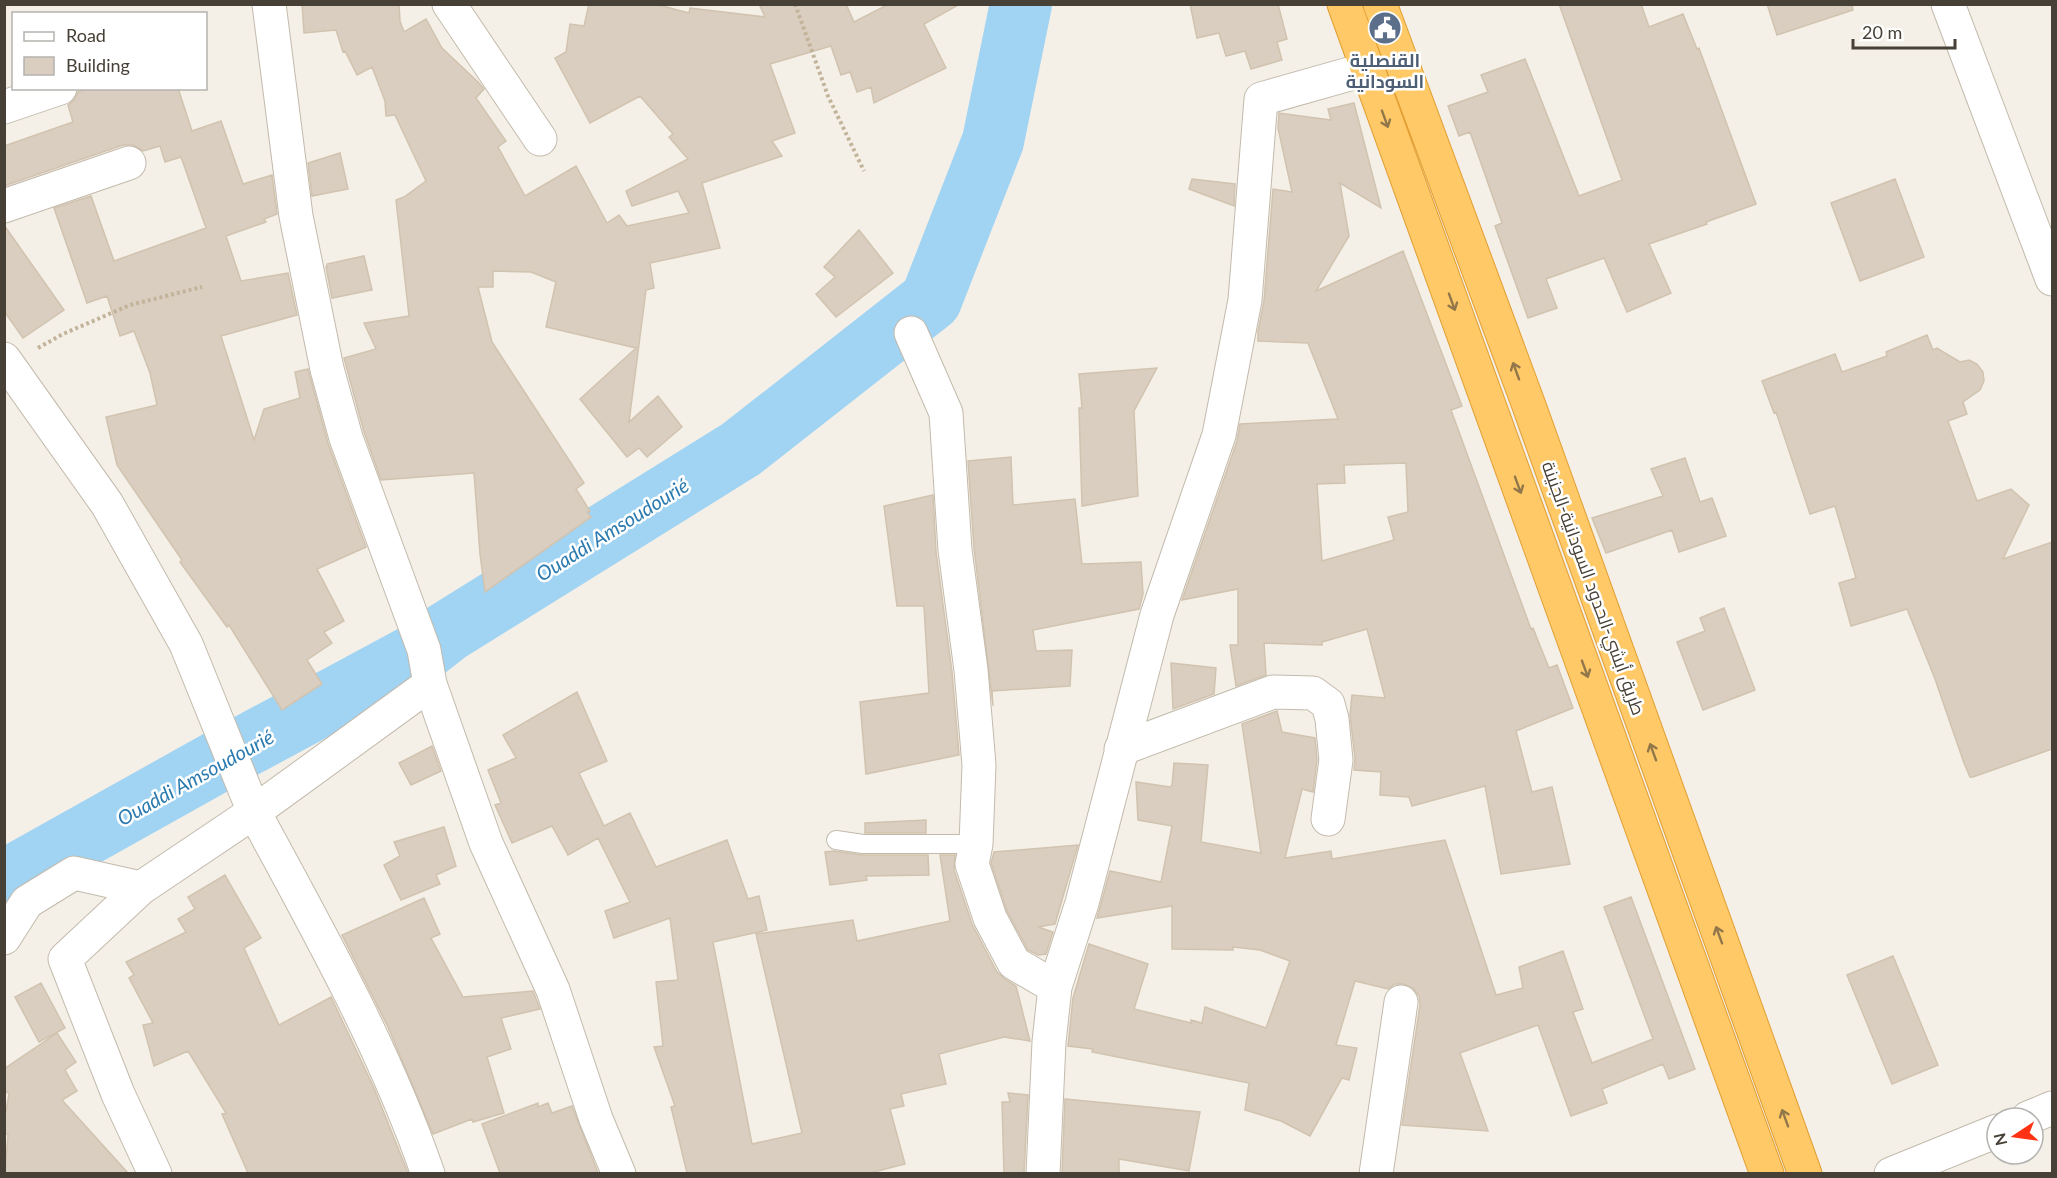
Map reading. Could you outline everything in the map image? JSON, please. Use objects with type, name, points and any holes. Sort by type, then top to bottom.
[{"type":"highway","points":[[1344,4],[1767,1173]]},
{"type":"highway","name":"طريق أبشي-الحدود السودانية-الجنينة","points":[[1380,4],[1528,403],[1805,1173]]},
{"type":"highway","points":[[1494,419],[1528,403]]},
{"type":"street","points":[[269,4],[296,216],[327,369],[346,438],[424,650],[430,684],[486,843],[553,990],[596,1119],[619,1173]]},
{"type":"street","points":[[449,4],[540,139]]},
{"type":"street","points":[[1948,4],[2052,279]]},
{"type":"street","points":[[1042,1173],[1049,1042],[1055,987],[1082,903],[1157,615],[1220,435],[1245,300],[1261,99],[1367,69]]},
{"type":"street","points":[[4,107],[54,90]]},
{"type":"street","points":[[4,206],[129,163]]},
{"type":"street","points":[[911,333],[946,413],[955,550],[971,670],[979,765],[976,844],[972,864],[990,918],[1014,963],[1055,987]]},
{"type":"street","points":[[7,362],[107,504],[186,644],[254,812],[357,1005],[410,1121],[429,1173]]},
{"type":"street","points":[[155,1173],[118,1094],[65,959],[141,888],[254,812],[430,684]]},
{"type":"street","points":[[1121,749],[1273,692],[1312,693],[1328,704],[1332,719],[1336,760],[1328,819]]},
{"type":"street","points":[[4,938],[27,902],[74,873],[141,888]]},
{"type":"street","points":[[1376,1173],[1401,1002]]},
{"type":"street","points":[[1891,1173],[1985,1136]]},
{"type":"lane","points":[[836,840],[883,845],[976,844]]},
{"type":"path","points":[[795,4],[828,96],[864,171]]},
{"type":"path","points":[[7,362],[63,334],[130,305],[202,287]]},
{"type":"building","points":[[302,4],[399,4],[400,21],[404,32],[426,19],[442,48],[484,89],[476,98],[506,141],[498,147],[525,196],[576,166],[607,223],[619,215],[627,226],[689,213],[678,191],[632,206],[626,191],[688,159],[669,137],[673,134],[640,96],[590,123],[555,58],[566,52],[570,24],[584,26],[589,4],[655,4],[689,13],[690,8],[765,17],[759,4],[846,4],[854,22],[889,4],[960,4],[924,24],[946,68],[874,103],[871,87],[857,92],[850,72],[841,75],[831,46],[770,64],[795,133],[772,141],[782,156],[702,183],[720,248],[650,263],[654,288],[646,290],[629,422],[658,396],[682,427],[647,457],[639,448],[627,457],[580,399],[636,348],[546,327],[556,282],[531,272],[493,271],[493,287],[478,287],[492,342],[584,483],[576,489],[590,511],[587,512],[591,517],[485,592],[474,473],[381,480],[364,432],[344,358],[376,349],[364,323],[409,316],[396,200],[426,181],[395,115],[386,116],[385,101],[372,67],[357,75],[345,51],[343,52],[336,30],[304,33]]},
{"type":"building","points":[[1190,4],[1278,4],[1287,39],[1277,42],[1282,60],[1251,69],[1245,51],[1226,56],[1219,33],[1197,38]]},
{"type":"building","points":[[1559,4],[1641,4],[1649,27],[1683,14],[1697,49],[1699,48],[1756,204],[1649,244],[1671,293],[1627,312],[1604,258],[1546,279],[1557,308],[1528,318],[1495,226],[1502,223],[1470,132],[1459,136],[1448,106],[1488,92],[1481,75],[1525,59],[1579,196],[1622,180]]},
{"type":"building","points":[[1767,4],[1852,4],[1853,10],[1777,35]]},
{"type":"building","points":[[83,90],[179,90],[192,131],[221,121],[243,184],[272,175],[277,214],[264,219],[266,222],[226,236],[241,281],[288,273],[297,315],[221,336],[254,440],[264,409],[300,398],[295,372],[308,369],[328,443],[366,547],[317,569],[344,621],[324,632],[332,643],[307,660],[322,684],[282,710],[229,625],[227,627],[180,562],[182,560],[117,465],[106,417],[157,405],[150,373],[134,331],[120,336],[107,296],[87,303],[54,208],[91,196],[114,261],[206,228],[181,157],[165,162],[160,146],[143,151],[133,145],[123,145],[4,186],[4,146],[73,122],[68,105],[78,92]]},
{"type":"building","points":[[1354,103],[1381,208],[1340,183],[1349,236],[1316,291],[1403,251],[1462,406],[1451,410],[1531,629],[1533,628],[1549,668],[1557,665],[1573,708],[1516,731],[1532,792],[1552,787],[1570,864],[1501,874],[1485,786],[1412,806],[1409,797],[1380,795],[1381,772],[1354,770],[1355,758],[1350,715],[1352,695],[1385,698],[1367,629],[1322,642],[1322,645],[1264,643],[1266,675],[1236,686],[1230,645],[1238,645],[1238,589],[1182,600],[1237,441],[1240,424],[1338,419],[1308,343],[1258,341],[1264,301],[1273,189],[1292,192],[1278,128],[1279,113],[1331,120],[1328,109]],"holes":[[[1406,463],[1408,512],[1388,517],[1394,540],[1322,561],[1317,484],[1345,483],[1344,465]]]},
{"type":"building","points":[[340,153],[348,189],[312,196],[308,163]]},
{"type":"building","points":[[1192,179],[1235,184],[1234,206],[1189,189]]},
{"type":"building","points":[[1895,179],[1924,257],[1860,281],[1831,203]]},
{"type":"building","points":[[4,225],[64,310],[23,338],[4,311]]},
{"type":"building","points":[[859,230],[893,273],[836,317],[816,294],[835,277],[824,267]]},
{"type":"building","points":[[364,256],[372,290],[332,298],[327,264]]},
{"type":"building","points":[[1927,335],[1933,350],[1937,348],[1960,362],[1969,360],[1977,364],[1983,372],[1984,381],[1980,390],[1963,402],[1967,414],[1948,421],[1977,501],[2011,489],[2029,505],[2003,559],[2052,542],[2052,749],[1973,777],[1970,777],[1964,763],[1935,679],[1907,609],[1851,626],[1839,583],[1856,578],[1835,506],[1810,514],[1776,412],[1774,413],[1762,381],[1835,354],[1842,372],[1887,356],[1886,352]]},
{"type":"building","points":[[1157,368],[1134,411],[1138,496],[1082,506],[1079,408],[1082,408],[1079,374]]},
{"type":"building","points":[[1011,457],[1013,505],[1075,499],[1082,564],[1141,562],[1143,594],[1139,609],[1033,630],[1036,651],[1072,650],[1070,686],[992,691],[993,706],[974,548],[968,461]]},
{"type":"building","points":[[1685,458],[1700,502],[1712,498],[1726,536],[1679,552],[1672,530],[1606,553],[1592,518],[1663,496],[1651,469]]},
{"type":"building","points":[[933,495],[936,552],[952,672],[959,755],[866,774],[860,702],[929,693],[924,606],[897,606],[884,506]]},
{"type":"building","points":[[1724,608],[1755,690],[1703,710],[1677,642],[1705,631],[1700,618]]},
{"type":"building","points":[[1171,663],[1216,668],[1214,694],[1173,709]]},
{"type":"building","points":[[577,692],[607,761],[579,773],[604,826],[630,813],[656,867],[727,840],[748,899],[759,896],[767,930],[713,942],[752,1144],[802,1133],[756,934],[853,920],[857,941],[950,921],[940,855],[955,855],[954,870],[972,924],[997,972],[1016,986],[1030,1041],[1004,1037],[939,1054],[946,1084],[901,1094],[904,1106],[890,1109],[905,1164],[870,1173],[687,1173],[671,1107],[675,1106],[654,1047],[663,1046],[656,982],[678,980],[670,918],[614,938],[605,911],[630,902],[598,838],[568,855],[552,826],[512,843],[495,805],[501,803],[488,770],[516,758],[503,735]]},
{"type":"building","points":[[1277,711],[1282,732],[1315,738],[1317,760],[1313,792],[1302,789],[1285,858],[1331,851],[1332,859],[1445,840],[1496,995],[1523,988],[1519,967],[1563,951],[1583,1009],[1573,1012],[1592,1063],[1653,1039],[1604,907],[1631,897],[1695,1069],[1669,1079],[1663,1064],[1602,1089],[1607,1103],[1571,1116],[1538,1025],[1460,1053],[1488,1131],[1402,1125],[1420,1005],[1419,996],[1413,988],[1404,984],[1395,984],[1388,989],[1355,981],[1336,1045],[1357,1048],[1349,1080],[1342,1078],[1310,1136],[1281,1121],[1245,1110],[1249,1083],[1092,1052],[1093,1049],[1068,1046],[1073,998],[1089,944],[1148,964],[1134,1009],[1191,1023],[1191,1020],[1202,1023],[1205,1007],[1266,1028],[1290,961],[1260,950],[1233,947],[1233,950],[1172,949],[1172,906],[1097,918],[1110,871],[1161,882],[1172,826],[1138,820],[1136,782],[1170,787],[1174,763],[1208,765],[1201,842],[1261,853],[1242,724]]},
{"type":"building","points":[[432,746],[441,771],[411,785],[399,763]]},
{"type":"building","points":[[926,820],[926,833],[865,833],[865,823]]},
{"type":"building","points":[[444,827],[456,866],[436,875],[440,884],[401,900],[384,865],[400,856],[394,842]]},
{"type":"building","points":[[1078,845],[1055,924],[1038,927],[1053,932],[1046,954],[1038,955],[1028,950],[1007,911],[991,863],[994,852]]},
{"type":"building","points":[[825,852],[863,855],[928,855],[929,875],[866,876],[867,880],[830,885]]},
{"type":"building","points":[[225,875],[261,938],[244,948],[279,1025],[331,997],[374,1088],[408,1173],[248,1173],[222,1114],[226,1113],[188,1051],[154,1066],[143,1025],[153,1023],[129,978],[134,975],[126,962],[186,932],[178,919],[195,909],[188,897]]},
{"type":"building","points":[[424,898],[440,934],[431,938],[463,997],[533,991],[540,1009],[501,1018],[511,1049],[487,1057],[504,1113],[473,1122],[472,1119],[433,1134],[388,1027],[342,935]]},
{"type":"building","points":[[1893,956],[1938,1065],[1892,1084],[1847,975]]},
{"type":"building","points":[[41,983],[65,1028],[39,1042],[15,997]]},
{"type":"building","points":[[57,1033],[76,1062],[65,1070],[77,1091],[62,1100],[128,1173],[5,1173],[8,1134],[4,1134],[4,1122],[9,1094],[4,1090],[4,1069]]},
{"type":"building","points":[[1008,1093],[1028,1095],[1024,1173],[1004,1173],[1002,1102],[1010,1102]]},
{"type":"building","points":[[1065,1099],[1200,1112],[1189,1171],[1119,1159],[1119,1173],[1062,1173]]},
{"type":"building","points":[[538,1103],[538,1107],[548,1103],[552,1113],[572,1106],[598,1173],[500,1173],[482,1124]]},
{"type":"waterway","name":"Ouaddi Amsoudourié","points":[[4,881],[231,754],[424,650],[447,632],[741,449],[931,300],[993,141],[1021,4]]},
{"type":"place","name":"القنصلية السودانية","points":[[1385,28]]}]
